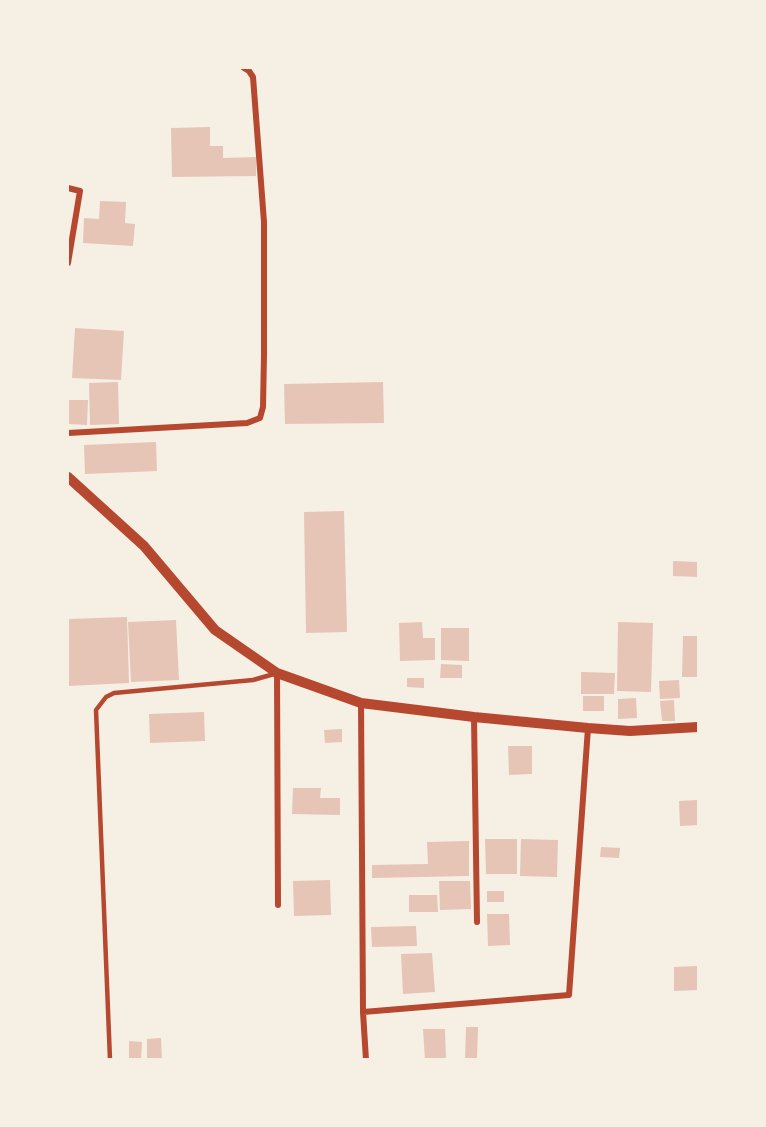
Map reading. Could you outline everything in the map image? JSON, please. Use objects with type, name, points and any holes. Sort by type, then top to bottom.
[{"type":"street","points":[[68,433],[247,423],[260,418],[263,407],[264,376],[264,222],[253,77],[244,68]]},
{"type":"street","points":[[68,188],[80,190],[68,263]]},
{"type":"street","points":[[68,477],[144,546],[215,630],[277,674],[361,703],[474,717],[630,731],[699,727]]},
{"type":"street","points":[[277,674],[278,905]]},
{"type":"street","points":[[361,703],[363,1012],[366,1059]]},
{"type":"street","points":[[474,717],[477,922]]},
{"type":"street","points":[[363,1012],[569,995],[588,728]]},
{"type":"lane","points":[[110,1059],[96,710],[106,697],[114,693],[253,680],[277,674]]},
{"type":"building","points":[[210,127],[210,146],[223,146],[223,158],[256,157],[256,176],[172,177],[171,128]]},
{"type":"building","points":[[100,201],[126,202],[125,223],[135,224],[133,246],[83,243],[84,218],[99,219]]},
{"type":"building","points":[[75,328],[124,331],[121,380],[72,378]]},
{"type":"building","points":[[118,382],[119,424],[90,425],[89,383]]},
{"type":"building","points":[[383,382],[384,423],[285,424],[284,384]]},
{"type":"building","points":[[68,400],[88,400],[87,425],[68,424]]},
{"type":"building","points":[[156,442],[157,471],[85,474],[84,445]]},
{"type":"building","points":[[344,511],[347,632],[306,633],[304,512]]},
{"type":"building","points":[[673,561],[698,562],[698,577],[673,576]]},
{"type":"building","points":[[127,617],[129,683],[68,686],[68,619]]},
{"type":"building","points":[[176,620],[179,680],[131,682],[128,622]]},
{"type":"building","points":[[422,622],[423,638],[435,638],[435,660],[400,661],[399,623]]},
{"type":"building","points":[[618,622],[653,623],[651,692],[617,691]]},
{"type":"building","points":[[441,628],[469,628],[469,661],[441,660]]},
{"type":"building","points":[[683,636],[698,636],[698,677],[682,677]]},
{"type":"building","points":[[441,664],[462,665],[462,678],[440,678]]},
{"type":"building","points":[[581,672],[615,673],[614,694],[581,694]]},
{"type":"building","points":[[407,678],[424,678],[424,688],[407,687]]},
{"type":"building","points":[[679,680],[680,698],[660,699],[659,681]]},
{"type":"building","points":[[583,696],[604,696],[604,711],[583,711]]},
{"type":"building","points":[[636,698],[637,718],[618,719],[618,699]]},
{"type":"building","points":[[674,700],[675,721],[662,721],[660,701]]},
{"type":"building","points":[[204,712],[205,741],[150,743],[149,714]]},
{"type":"building","points":[[342,729],[342,742],[325,743],[324,730]]},
{"type":"building","points":[[508,746],[532,746],[532,774],[509,775]]},
{"type":"building","points":[[293,788],[321,788],[320,798],[340,798],[340,815],[292,814]]},
{"type":"building","points":[[698,800],[698,825],[680,826],[679,801]]},
{"type":"building","points":[[485,839],[517,839],[517,874],[486,874]]},
{"type":"building","points":[[521,839],[558,840],[557,877],[520,876]]},
{"type":"building","points":[[469,841],[469,876],[372,878],[372,865],[428,864],[427,842]]},
{"type":"building","points":[[601,847],[620,848],[619,858],[600,857]]},
{"type":"building","points":[[330,880],[331,915],[294,916],[293,881]]},
{"type":"building","points":[[439,881],[470,881],[471,909],[440,910]]},
{"type":"building","points":[[487,891],[504,891],[504,902],[487,902]]},
{"type":"building","points":[[409,895],[437,895],[438,912],[409,912]]},
{"type":"building","points":[[487,914],[509,914],[510,945],[488,946]]},
{"type":"building","points":[[416,926],[417,946],[372,947],[371,927]]},
{"type":"building","points":[[432,953],[435,992],[403,994],[401,954]]},
{"type":"building","points":[[698,966],[698,990],[674,991],[674,967]]},
{"type":"building","points":[[466,1027],[478,1027],[477,1060],[465,1060]]},
{"type":"building","points":[[423,1029],[445,1029],[446,1060],[425,1060]]},
{"type":"building","points":[[161,1038],[162,1060],[147,1060],[147,1039]]},
{"type":"building","points":[[129,1041],[142,1042],[141,1060],[129,1060]]}]
